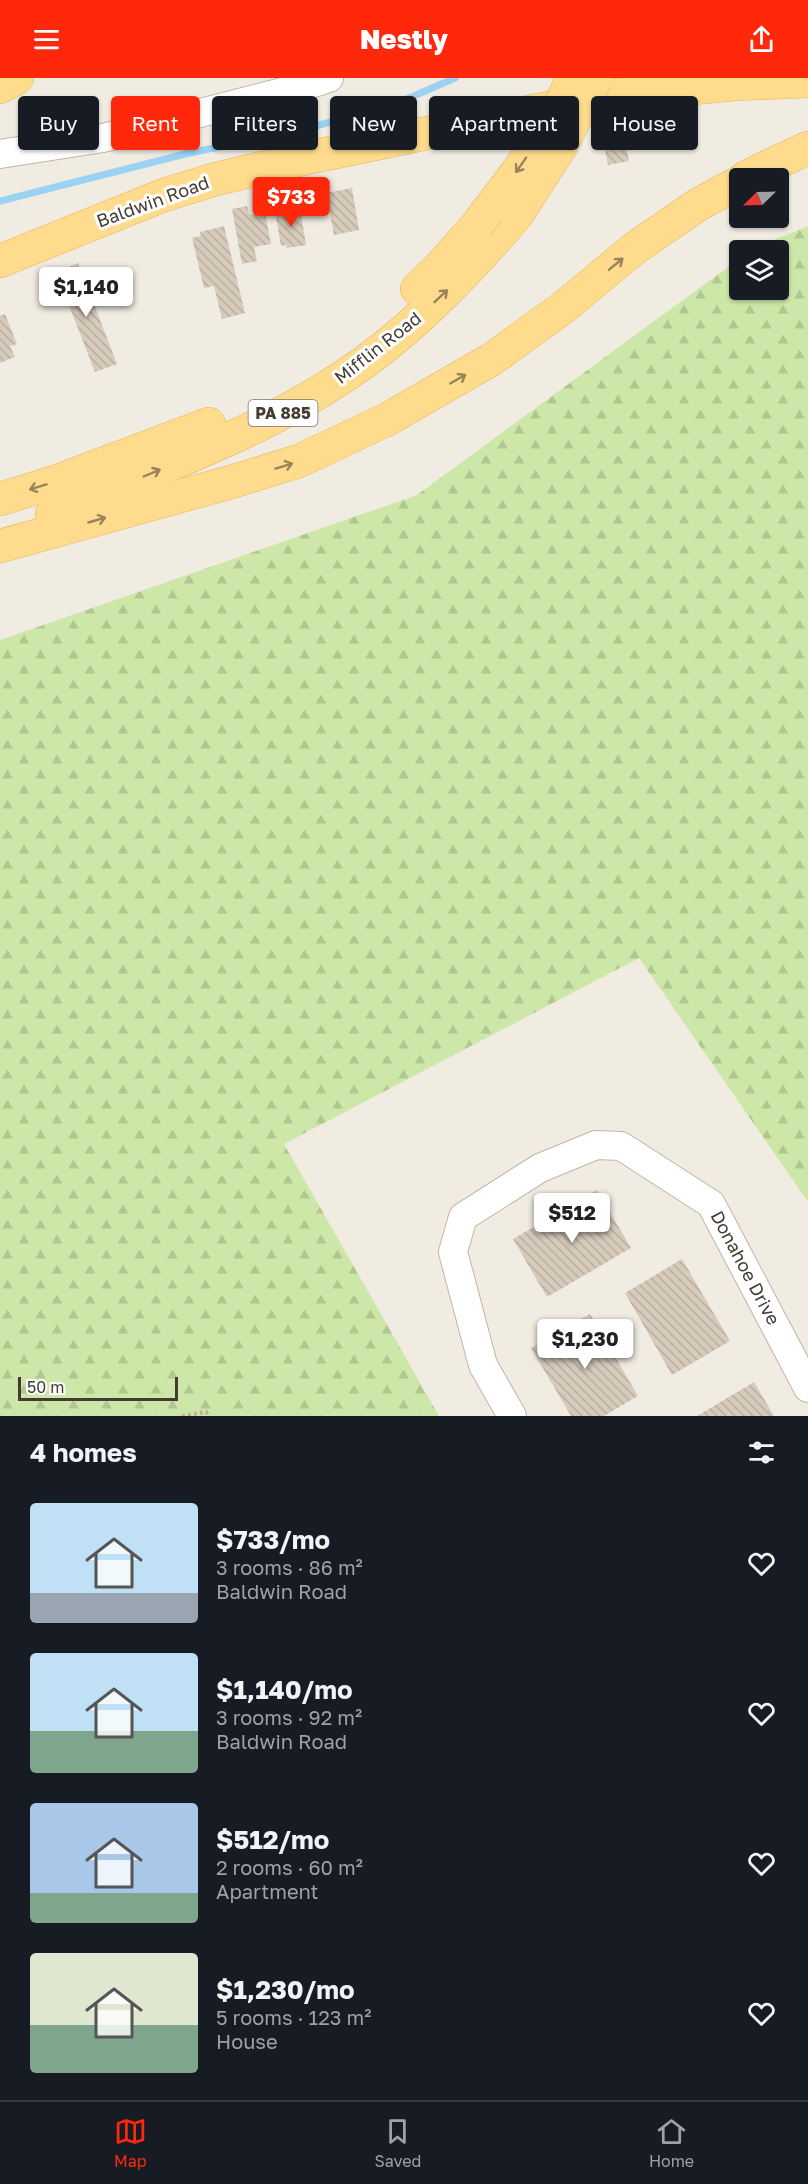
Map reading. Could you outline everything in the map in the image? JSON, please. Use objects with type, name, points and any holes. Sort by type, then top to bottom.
[{"type":"main road","points":[[0,87],[17,78]]},
{"type":"main road","name":"Mifflin Road","points":[[0,499],[55,482],[184,435],[250,406],[301,379],[358,341],[394,311],[439,268],[477,225],[521,166],[549,123],[572,78]]},
{"type":"main road","name":"Mifflin Road","points":[[0,533],[240,436],[302,403],[367,361],[473,266],[516,216],[561,146],[596,78]]},
{"type":"main road","name":"Baldwin Road","points":[[0,261],[164,195],[216,179],[292,161],[607,96],[735,84],[808,81]]},
{"type":"main road","points":[[764,168],[808,148]]},
{"type":"main road","points":[[0,546],[299,461],[388,419],[492,359],[564,307],[635,248],[699,204],[729,188]]},
{"type":"lane","points":[[0,154],[103,138],[330,78]]},
{"type":"lane","name":"Donahoe Drive","points":[[512,1416],[483,1365],[453,1252],[463,1217],[540,1168],[596,1145],[621,1146],[711,1204],[808,1388]]},
{"type":"path","points":[[182,1416],[206,1412],[210,1416]]},
{"type":"green space","points":[[808,226],[808,1202],[639,958],[284,1144],[439,1416],[0,1416],[0,640],[417,495],[729,266],[729,300],[789,300],[789,240],[774,240]]},
{"type":"building","points":[[605,150],[627,150],[629,161],[608,165]]},
{"type":"building","points":[[352,188],[359,230],[334,235],[326,193]]},
{"type":"building","points":[[247,206],[249,215],[265,213],[271,244],[254,247],[257,261],[242,264],[232,209]]},
{"type":"building","points":[[300,207],[306,245],[287,248],[286,245],[281,246],[275,211]]},
{"type":"building","points":[[224,226],[245,313],[222,319],[214,286],[204,288],[192,238],[201,236],[200,232]]},
{"type":"building","points":[[78,263],[117,364],[95,372],[56,272]]},
{"type":"building","points":[[5,314],[17,344],[10,346],[15,357],[0,363],[0,316]]},
{"type":"building","points":[[597,1190],[631,1248],[547,1297],[513,1239]]},
{"type":"building","points":[[682,1259],[730,1341],[672,1375],[625,1293]]},
{"type":"building","points":[[590,1314],[638,1396],[604,1416],[571,1416],[531,1348]]},
{"type":"building","points":[[754,1382],[774,1416],[697,1416]]},
{"type":"waterway","points":[[0,201],[185,154],[301,130],[393,105],[455,78]]}]
